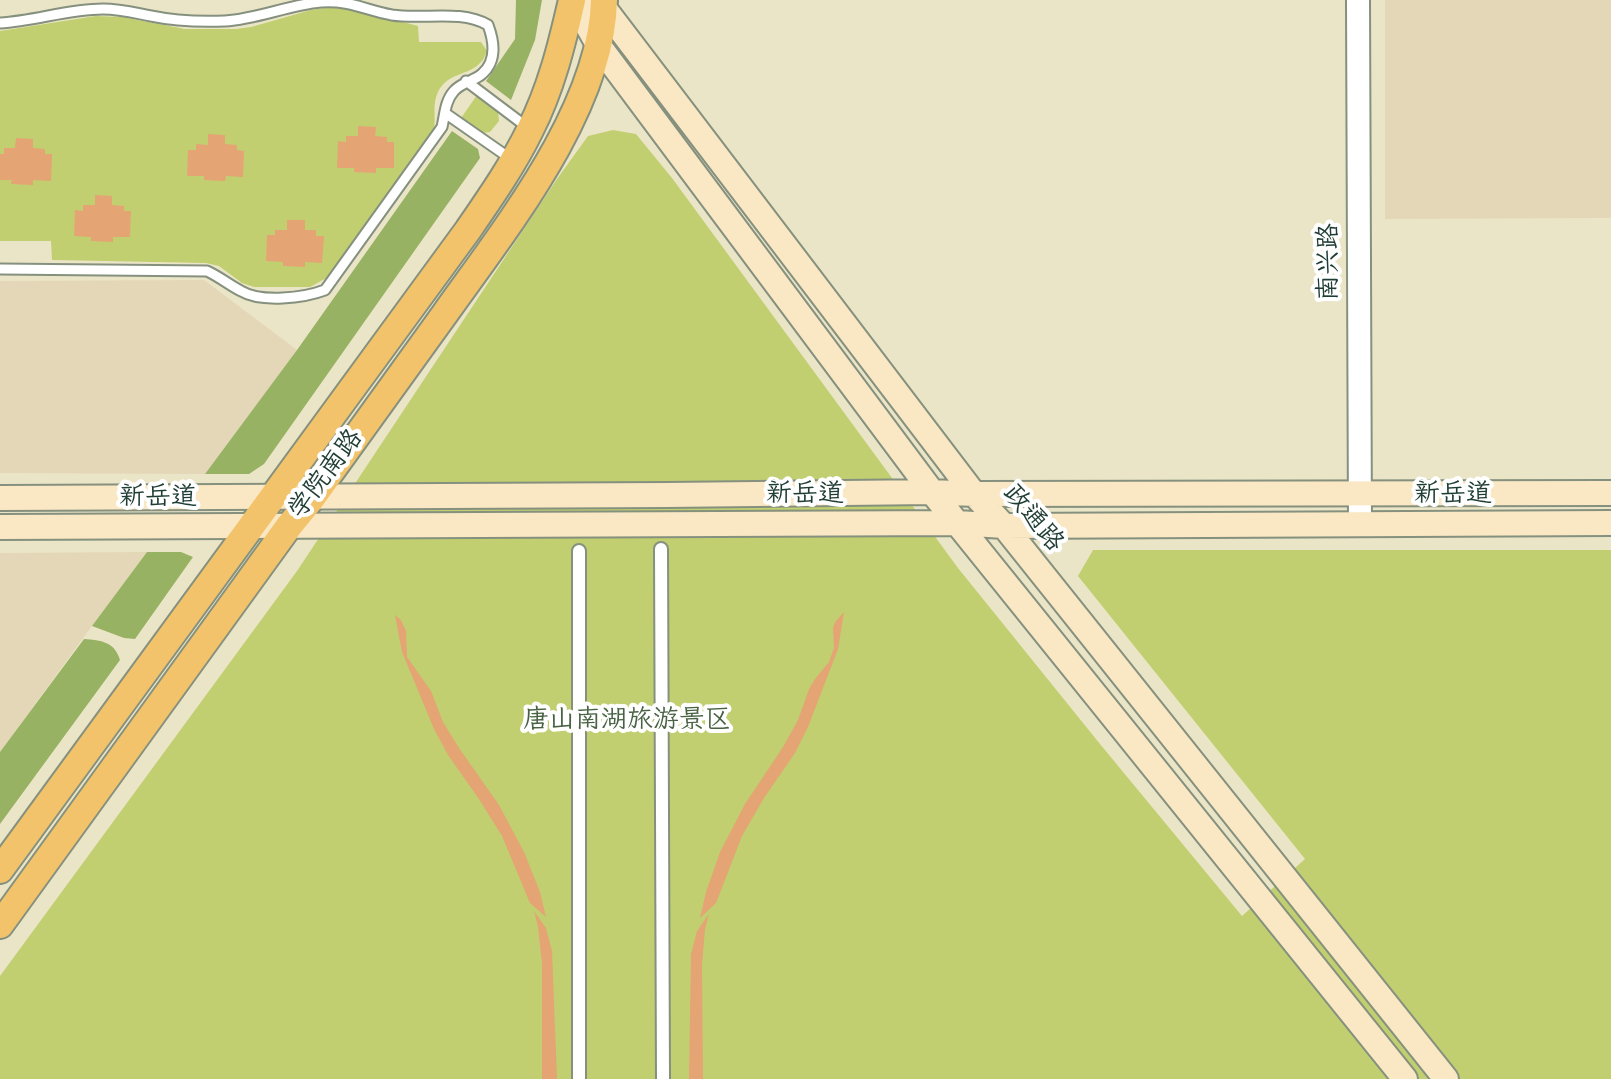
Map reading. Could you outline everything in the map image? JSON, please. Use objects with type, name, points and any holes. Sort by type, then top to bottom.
[{"type":"main road","points":[[574,0],[604,4]]},
{"type":"main road","points":[[574,0],[599,46],[932,492],[1405,1079]]},
{"type":"main road","name":"学院南路","points":[[0,870],[468,230],[531,129],[559,59],[574,0]]},
{"type":"main road","name":"学院南路","points":[[0,925],[485,258],[537,178],[579,105],[599,46],[604,4]]},
{"type":"main road","name":"政通路","points":[[604,4],[974,494],[1004,526],[1446,1079]]},
{"type":"main road","name":"新岳道","points":[[0,498],[932,492],[1611,493]]},
{"type":"main road","name":"新岳道","points":[[0,527],[1611,523]]},
{"type":"main road","points":[[1234,867],[1255,842]]},
{"type":"street","name":"南兴路","points":[[1358,0],[1360,525]]},
{"type":"street","points":[[661,549],[663,1079]]},
{"type":"street","points":[[579,551],[579,1079]]},
{"type":"lane","points":[[0,23],[100,9],[126,10],[191,21],[226,21],[251,18],[308,3],[347,1],[391,15],[478,19],[488,25],[494,47],[492,58],[482,74],[455,89],[446,103],[442,127],[325,290],[311,295],[258,297],[244,293],[207,271],[0,269]]},
{"type":"lane","points":[[466,81],[531,129]]},
{"type":"lane","points":[[445,113],[513,160]]},
{"type":"shaded area","points":[[1385,0],[1611,0],[1611,218],[1385,219]]},
{"type":"shaded area","points":[[204,280],[297,350],[205,474],[0,473],[0,281]]},
{"type":"shaded area","points":[[147,552],[92,626],[0,752],[0,553]]},
{"type":"green space","points":[[516,0],[542,0],[535,40],[511,100],[486,81],[515,39]]},
{"type":"green space","points":[[332,7],[354,9],[418,26],[419,42],[481,42],[487,51],[475,67],[442,86],[435,101],[434,130],[330,276],[310,287],[254,287],[242,283],[219,266],[206,263],[52,260],[51,241],[0,241],[0,31],[96,16],[122,17],[185,29],[236,29]]},
{"type":"green space","points":[[477,95],[498,112],[499,121],[490,132],[482,133],[461,118]]},
{"type":"green space","name":"唐山南湖旅游景区","points":[[613,130],[636,134],[672,178],[958,568],[1242,916],[1305,859],[1078,576],[1093,550],[1611,550],[1611,1079],[0,1079],[0,976],[297,571],[588,136]]},
{"type":"green space","points":[[452,131],[478,149],[480,158],[264,464],[249,474],[205,474],[297,350]]},
{"type":"green space","points":[[147,552],[181,552],[193,557],[135,639],[92,626]]},
{"type":"green space","points":[[84,639],[106,643],[115,649],[120,660],[0,824],[0,752]]},
{"type":"building","points":[[358,126],[376,127],[375,136],[387,137],[387,142],[394,142],[394,168],[376,168],[376,173],[337,168],[338,141],[346,142],[346,136],[358,136]]},
{"type":"building","points":[[208,134],[225,135],[225,144],[237,145],[237,150],[244,151],[243,177],[226,176],[225,181],[187,176],[188,150],[196,150],[196,144],[208,145]]},
{"type":"building","points":[[16,138],[33,139],[33,148],[45,149],[45,154],[52,154],[51,181],[33,180],[33,185],[0,180],[0,154],[4,154],[4,148],[15,148]]},
{"type":"building","points":[[95,195],[112,196],[112,205],[124,206],[124,211],[131,211],[130,237],[113,237],[113,242],[74,236],[75,210],[83,211],[83,205],[95,205]]},
{"type":"building","points":[[287,220],[305,220],[305,230],[316,230],[316,236],[324,236],[322,263],[305,262],[305,267],[266,261],[267,235],[275,235],[275,230],[287,230]]},
{"type":"building","points":[[844,612],[838,649],[808,727],[742,836],[716,903],[700,918],[720,852],[745,804],[798,720],[809,689],[829,662],[834,648],[833,628]]},
{"type":"building","points":[[395,615],[406,631],[407,657],[431,691],[443,722],[499,805],[524,852],[546,917],[530,903],[502,836],[434,729],[402,652]]},
{"type":"building","points":[[534,911],[546,928],[552,951],[557,1079],[542,1079],[542,963]]},
{"type":"building","points":[[709,914],[702,965],[703,1079],[689,1079],[691,954],[697,931]]}]
